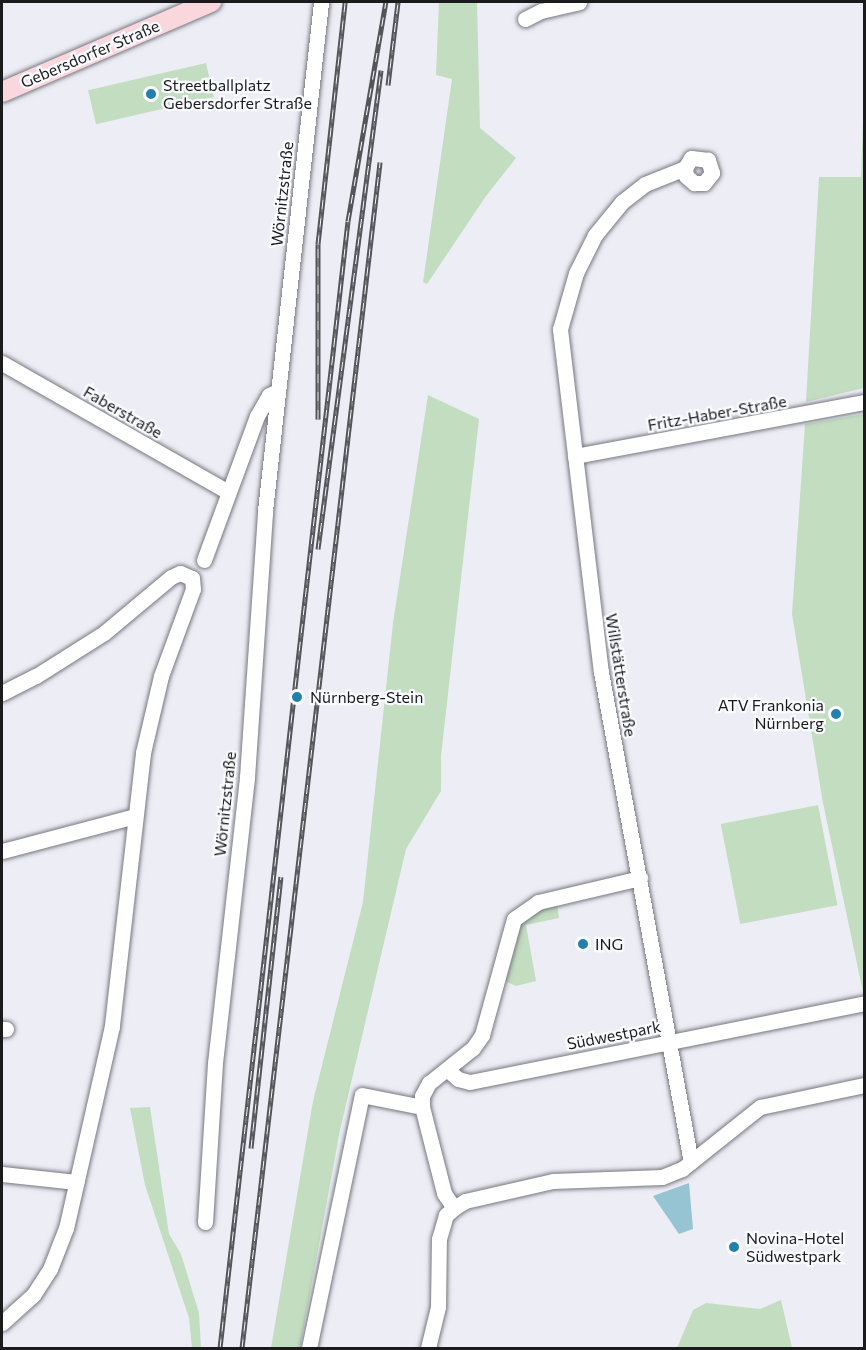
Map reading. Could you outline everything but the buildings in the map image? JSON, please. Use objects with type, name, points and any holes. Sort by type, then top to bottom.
[{"type":"main road","name":"Gebersdorfer Straße","points":[[2,92],[211,2]]},
{"type":"street","name":"Wörnitzstraße","points":[[205,1222],[215,1063],[247,777],[264,522],[321,2]]},
{"type":"street","points":[[525,19],[541,11],[579,2]]},
{"type":"street","name":"Willstätterstraße","points":[[672,1042],[602,678],[560,329],[576,273],[596,235],[622,202],[645,184],[684,168]]},
{"type":"street","name":"Faberstraße","points":[[2,363],[228,492]]},
{"type":"street","points":[[204,560],[257,416],[269,395],[278,391]]},
{"type":"street","name":"Fritz-Haber-Straße","points":[[574,456],[864,402]]},
{"type":"street","points":[[2,693],[36,676],[104,633],[171,576],[180,573],[192,578],[193,589],[151,715],[135,816],[112,1026],[66,1228],[50,1269],[33,1295],[2,1323]]},
{"type":"street","points":[[2,851],[135,816]]},
{"type":"street","points":[[454,1208],[444,1193],[422,1107],[425,1088],[448,1070],[482,1035],[514,919],[538,902],[640,878]]},
{"type":"street","points":[[672,1042],[864,1003]]},
{"type":"street","name":"Südwestpark","points":[[448,1070],[458,1079],[470,1082],[672,1042],[691,1162]]},
{"type":"street","points":[[428,1348],[438,1307],[439,1239],[446,1215],[465,1201],[553,1181],[662,1177],[691,1162],[760,1107],[864,1085]]},
{"type":"street","points":[[309,1348],[362,1095],[422,1107]]},
{"type":"street","points":[[2,1174],[77,1182]]},
{"type":"green space","points":[[439,2],[477,2],[480,128],[516,158],[486,196],[427,284],[423,282],[452,79],[436,75]]},
{"type":"green space","name":"Streetballplatz Gebersdorfer Straße","points":[[206,63],[214,97],[96,124],[88,90]]},
{"type":"green space","points":[[864,93],[864,388],[806,402],[819,177],[861,177]]},
{"type":"green space","points":[[428,395],[479,419],[441,756],[441,791],[406,849],[340,1130],[300,1348],[271,1348],[313,1101],[363,902],[393,623]]},
{"type":"green space","name":"ATV Frankonia Nürnberg","points":[[864,414],[863,992],[823,803],[792,614],[805,424]]},
{"type":"green space","points":[[818,805],[837,905],[740,924],[721,824]]},
{"type":"green space","points":[[557,903],[559,918],[526,925],[536,981],[516,986],[505,981],[516,930],[522,919],[537,909]]},
{"type":"green space","points":[[150,1107],[169,1234],[181,1254],[199,1313],[201,1348],[192,1348],[189,1318],[145,1185],[130,1108]]},
{"type":"green space","points":[[781,1300],[792,1348],[677,1348],[693,1310],[706,1303],[760,1309]]},
{"type":"water","points":[[689,1183],[693,1229],[679,1234],[653,1196]]},
{"type":"railway","points":[[318,419],[318,244],[345,2]]},
{"type":"railway","points":[[220,1348],[348,221],[386,2]]},
{"type":"railway","points":[[388,85],[398,2]]},
{"type":"railway","points":[[318,549],[381,70]]},
{"type":"railway","points":[[242,1348],[380,162]]},
{"type":"railway","points":[[251,1148],[281,877]]},
{"type":"place","name":"Streetballplatz Gebersdorfer Straße","points":[[151,94]]},
{"type":"place","name":"Nürnberg-Stein","points":[[297,697]]},
{"type":"place","name":"ATV Frankonia Nürnberg","points":[[836,714]]},
{"type":"place","name":"ING","points":[[583,944]]},
{"type":"place","name":"Novina-Hotel Südwestpark","points":[[734,1247]]}]
